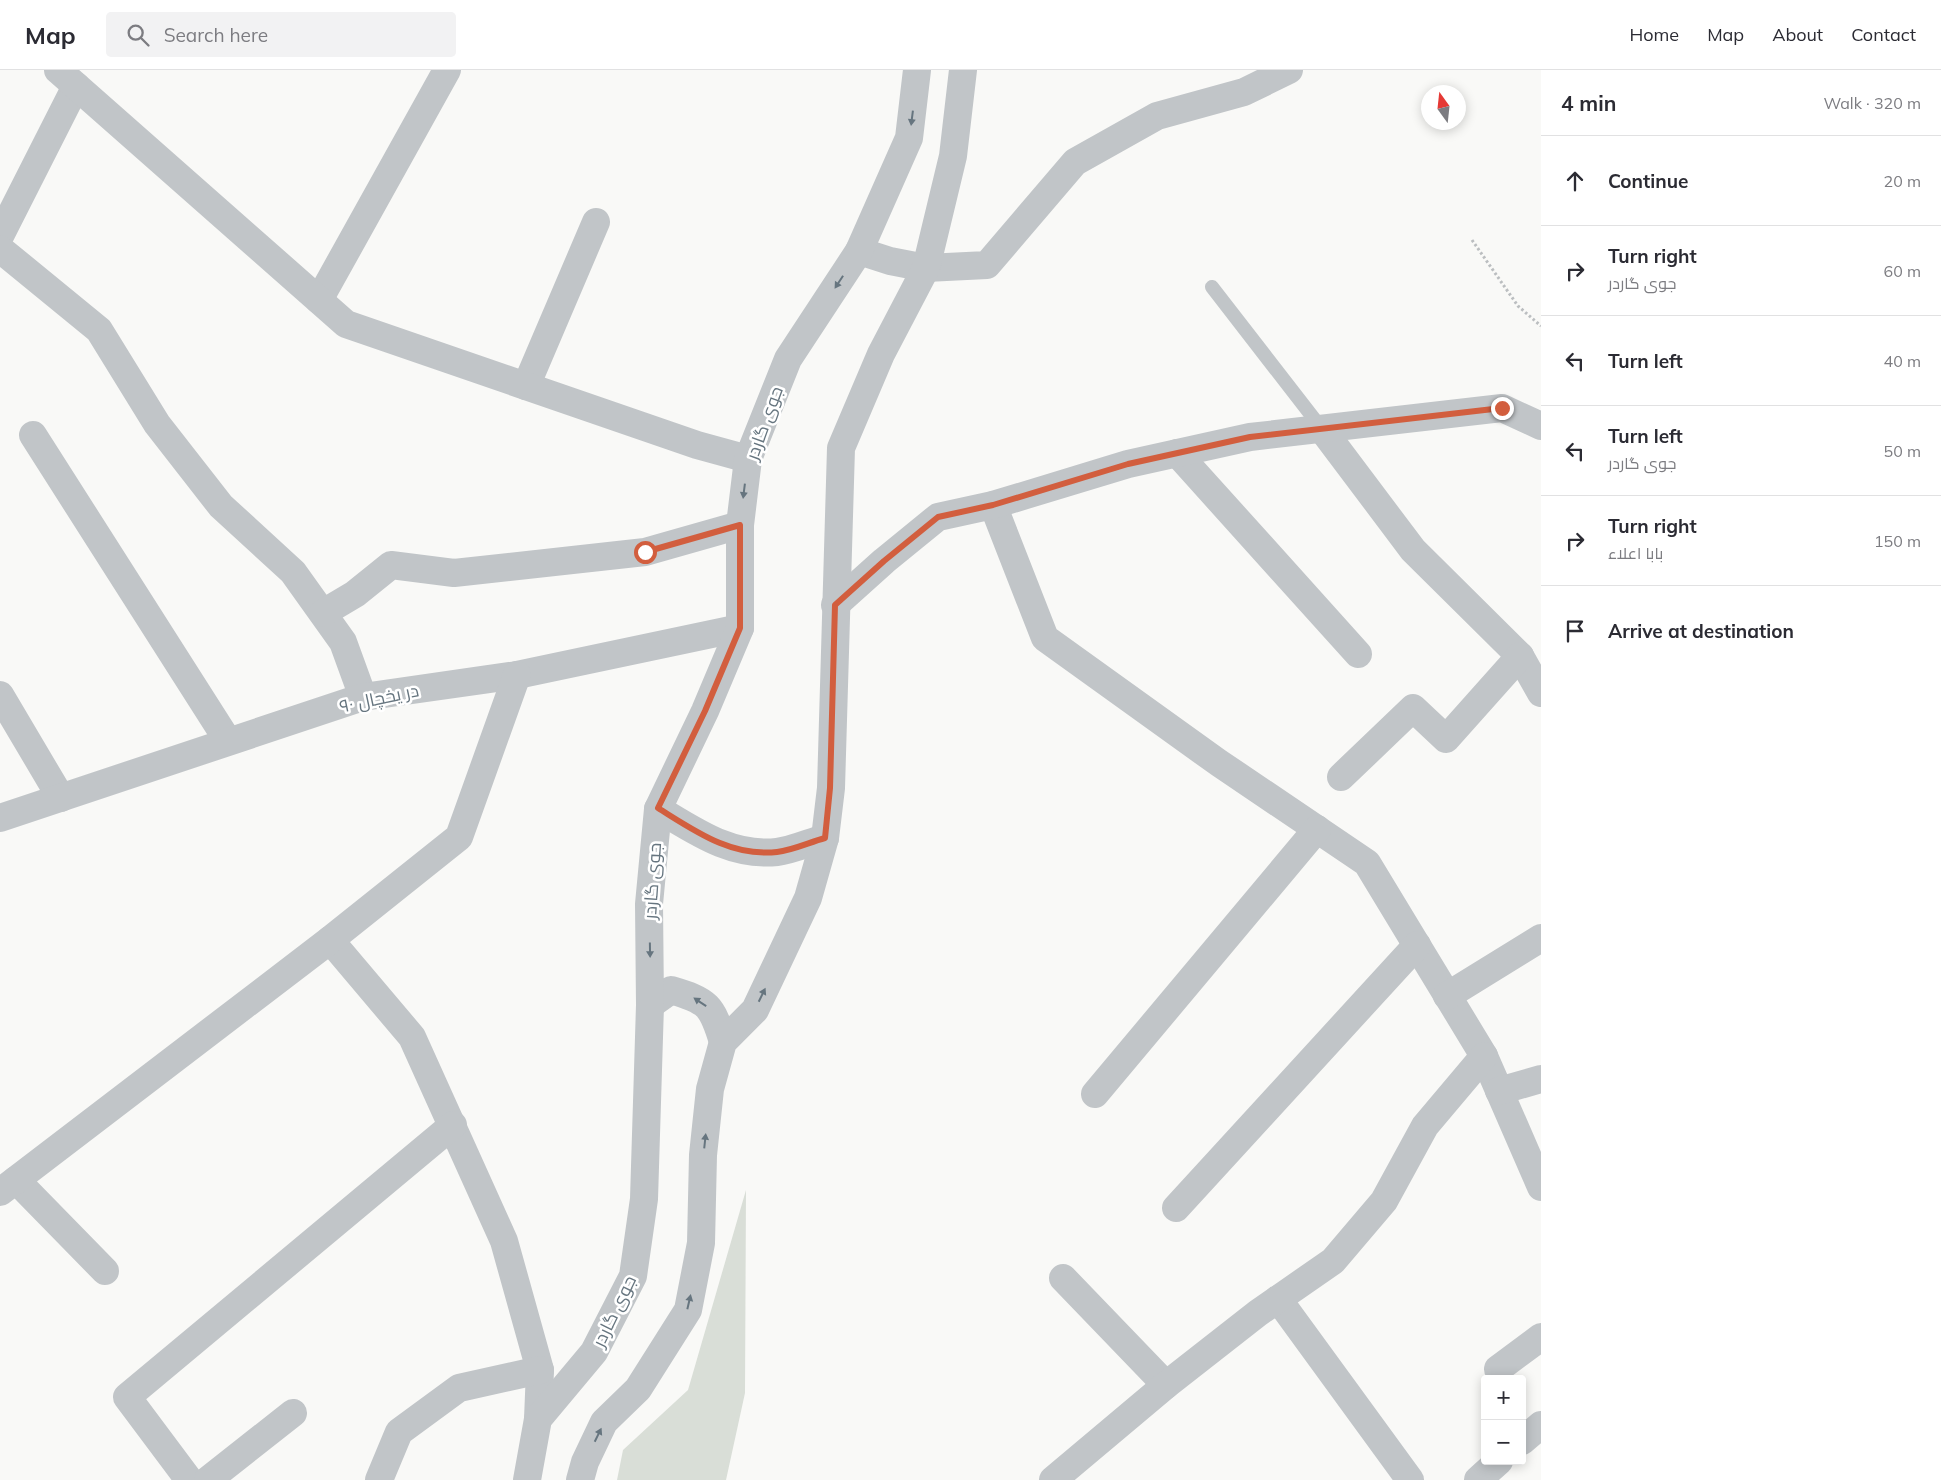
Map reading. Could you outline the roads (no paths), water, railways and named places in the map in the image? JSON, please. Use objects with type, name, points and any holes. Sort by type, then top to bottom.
[{"type":"street","points":[[319,300],[447,70]]},
{"type":"street","name":"جوی گاردر","points":[[527,1480],[538,1419],[594,1352],[633,1276],[644,1199],[650,1005],[649,904],[658,808],[705,711],[740,628],[740,525],[748,459],[788,359],[859,251],[909,138],[917,70]]},
{"type":"street","points":[[580,1480],[585,1462],[604,1422],[638,1388],[688,1310],[701,1243],[703,1154],[710,1089],[723,1042],[755,1010],[808,898],[825,838],[830,788],[841,448],[882,354],[926,268],[953,156],[963,70]]},
{"type":"street","points":[[859,251],[926,268],[987,264],[1075,162],[1157,116],[1244,92],[1288,70]]},
{"type":"street","points":[[0,236],[67,78],[346,324],[697,445],[748,459]]},
{"type":"street","points":[[526,386],[596,222]]},
{"type":"street","points":[[0,248],[99,330],[157,424],[221,506],[294,572],[343,642],[363,697]]},
{"type":"street","points":[[835,605],[884,561],[938,517],[993,505],[1128,464],[1250,437],[1502,408],[1536,416]]},
{"type":"street","points":[[1322,429],[1413,550],[1520,656],[1541,692]]},
{"type":"street","points":[[33,434],[228,742]]},
{"type":"street","points":[[1177,453],[1358,654]]},
{"type":"street","points":[[993,505],[1045,638],[1219,763],[1367,863],[1484,1056],[1541,1187]]},
{"type":"street","points":[[322,613],[355,594],[391,565],[454,573],[645,552],[740,525]]},
{"type":"street","name":"در یخچال ۹۰","points":[[0,818],[363,697],[517,675],[740,628]]},
{"type":"street","points":[[1341,778],[1414,708],[1446,739],[1520,656]]},
{"type":"street","points":[[105,1271],[8,1186],[330,940],[459,837],[517,675]]},
{"type":"street","points":[[0,695],[61,798]]},
{"type":"street","points":[[658,808],[714,842],[744,852],[778,852],[825,838]]},
{"type":"street","points":[[1095,1094],[1317,829]]},
{"type":"street","points":[[1447,996],[1541,938]]},
{"type":"street","points":[[330,940],[412,1037],[504,1241],[540,1370],[538,1419]]},
{"type":"street","points":[[1176,1208],[1417,945]]},
{"type":"street","points":[[650,1005],[671,990],[698,998],[714,1014],[723,1042]]},
{"type":"street","points":[[1053,1480],[1166,1385],[1278,1299],[1333,1261],[1384,1201],[1425,1126],[1484,1056]]},
{"type":"street","points":[[1499,1091],[1541,1079]]},
{"type":"street","points":[[189,1480],[127,1397],[453,1125]]},
{"type":"street","points":[[1063,1278],[1166,1385]]},
{"type":"street","points":[[1278,1299],[1410,1480]]},
{"type":"street","points":[[1498,1370],[1541,1337]]},
{"type":"street","points":[[379,1480],[399,1432],[459,1388],[540,1370]]},
{"type":"street","points":[[208,1480],[293,1413]]},
{"type":"street","points":[[1526,1438],[1541,1425]]},
{"type":"street","points":[[1478,1480],[1495,1465]]},
{"type":"lane","points":[[1212,287],[1322,429]]}]
